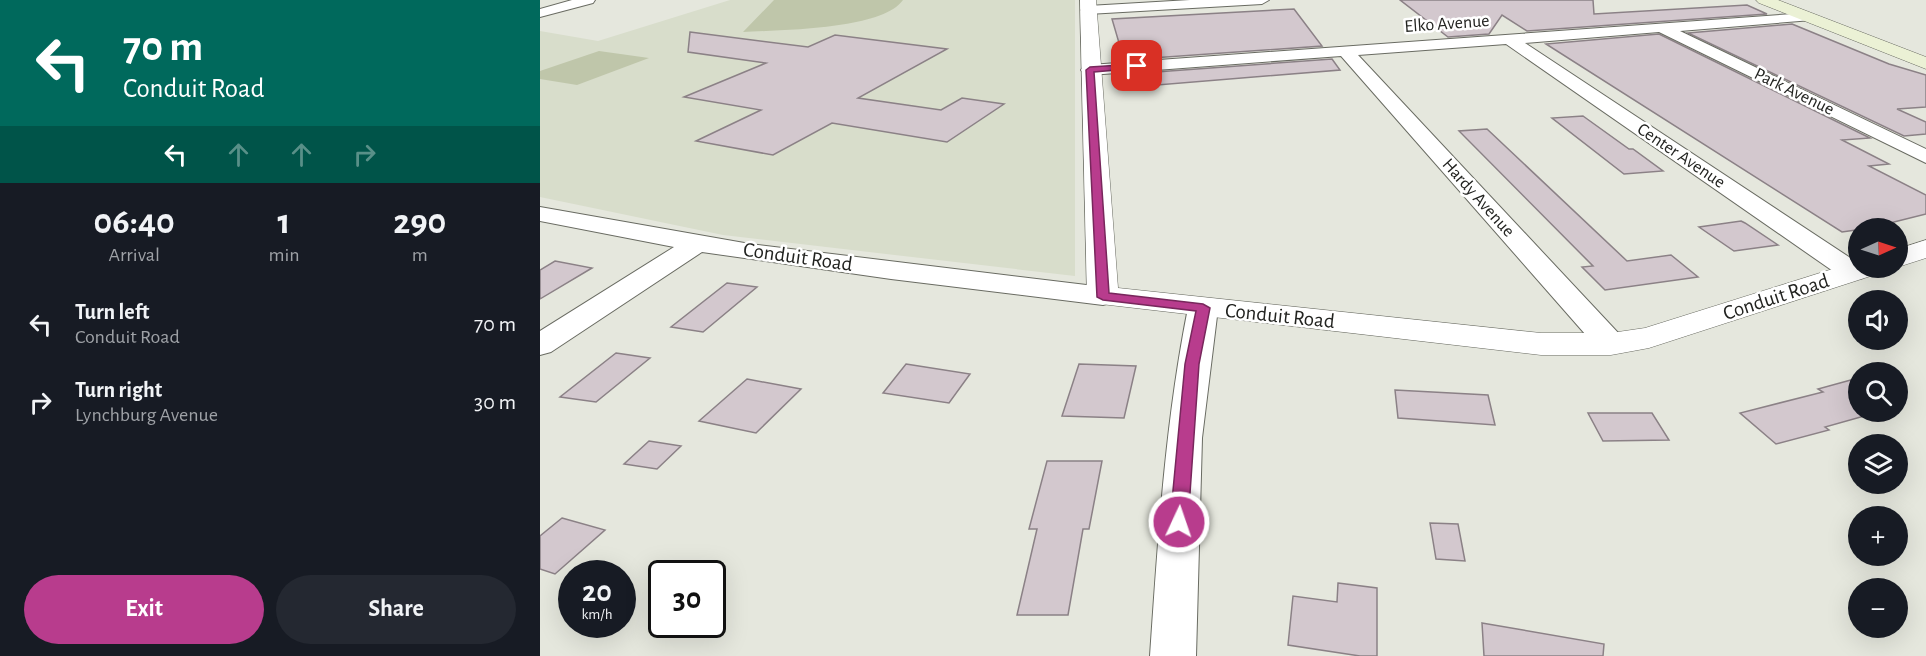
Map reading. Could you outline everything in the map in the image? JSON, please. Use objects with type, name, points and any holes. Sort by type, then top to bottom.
[{"type":"main road","points":[[1764,0],[1926,63]]},
{"type":"street","points":[[540,13],[588,0]]},
{"type":"street","points":[[1103,297],[1088,5],[1262,0]]},
{"type":"street","name":"Elko Avenue","points":[[1090,70],[1807,17]]},
{"type":"street","name":"Park Avenue","points":[[1662,27],[1926,157]]},
{"type":"street","name":"Center Avenue","points":[[1509,39],[1848,261]]},
{"type":"street","name":"Hardy Avenue","points":[[1345,51],[1611,344]]},
{"type":"street","name":"Conduit Road","points":[[540,214],[698,243],[909,273],[1103,297],[1541,344],[1611,344],[1649,338],[1848,274]]},
{"type":"street","points":[[540,345],[698,243]]},
{"type":"street","points":[[1908,255],[1926,249]]},
{"type":"street","points":[[1173,656],[1180,500],[1192,364],[1203,308]]},
{"type":"shaded area","points":[[730,0],[1075,0],[1075,276],[723,235],[540,197],[540,31],[598,41]]},
{"type":"shaded area","points":[[774,0],[903,0],[892,10],[852,23],[803,29],[743,32]]},
{"type":"shaded area","points":[[599,51],[649,58],[577,85],[540,79],[540,71]]},
{"type":"building","points":[[1400,0],[1593,0],[1594,14],[1747,5],[1767,14],[1527,31],[1502,15],[1489,34],[1448,37]]},
{"type":"building","points":[[1294,9],[1322,46],[1124,60],[1112,19]]},
{"type":"building","points":[[1792,24],[1889,64],[1926,75],[1926,107],[1897,109],[1926,122],[1926,134],[1904,136],[1688,33]]},
{"type":"building","points":[[690,32],[808,47],[835,35],[947,49],[858,98],[941,110],[962,98],[1004,104],[947,142],[832,123],[773,155],[696,141],[761,110],[684,97],[766,63],[688,52]]},
{"type":"building","points":[[1659,34],[1870,138],[1842,140],[1889,164],[1869,166],[1926,195],[1926,214],[1908,218],[1848,218],[1848,231],[1842,232],[1546,44]]},
{"type":"building","points":[[1332,59],[1340,70],[1133,87],[1129,74]]},
{"type":"building","points":[[1583,116],[1663,171],[1624,174],[1552,118]]},
{"type":"building","points":[[1487,129],[1627,261],[1671,255],[1698,277],[1605,290],[1582,267],[1593,266],[1459,131]]},
{"type":"building","points":[[1741,221],[1778,245],[1734,251],[1699,227]]},
{"type":"building","points":[[555,261],[592,268],[540,299],[540,270]]},
{"type":"building","points":[[727,283],[757,287],[703,332],[671,327]]},
{"type":"building","points":[[616,353],[650,358],[596,402],[560,397]]},
{"type":"building","points":[[906,364],[970,374],[949,403],[883,393]]},
{"type":"building","points":[[1079,364],[1136,366],[1124,418],[1062,416]]},
{"type":"building","points":[[747,379],[801,389],[756,433],[699,421]]},
{"type":"building","points":[[1848,381],[1848,421],[1825,427],[1829,430],[1776,444],[1740,413],[1823,392],[1818,389]]},
{"type":"building","points":[[1395,390],[1488,395],[1495,425],[1398,418]]},
{"type":"building","points":[[1588,413],[1652,413],[1669,440],[1603,441]]},
{"type":"building","points":[[649,441],[681,446],[657,469],[624,464]]},
{"type":"building","points":[[1047,461],[1102,461],[1089,529],[1083,529],[1068,615],[1017,615],[1037,529],[1029,529]]},
{"type":"building","points":[[562,518],[605,530],[571,560],[558,560],[558,571],[555,574],[540,569],[540,536]]},
{"type":"building","points":[[1430,523],[1458,524],[1465,561],[1436,559]]},
{"type":"building","points":[[1338,583],[1377,588],[1377,656],[1360,656],[1288,645],[1293,596],[1337,602]]},
{"type":"building","points":[[1482,623],[1604,644],[1603,656],[1484,656]]},
{"type":"route","points":[[1137,66],[1090,70],[1103,297],[1203,308],[1192,364],[1179,522]]}]
